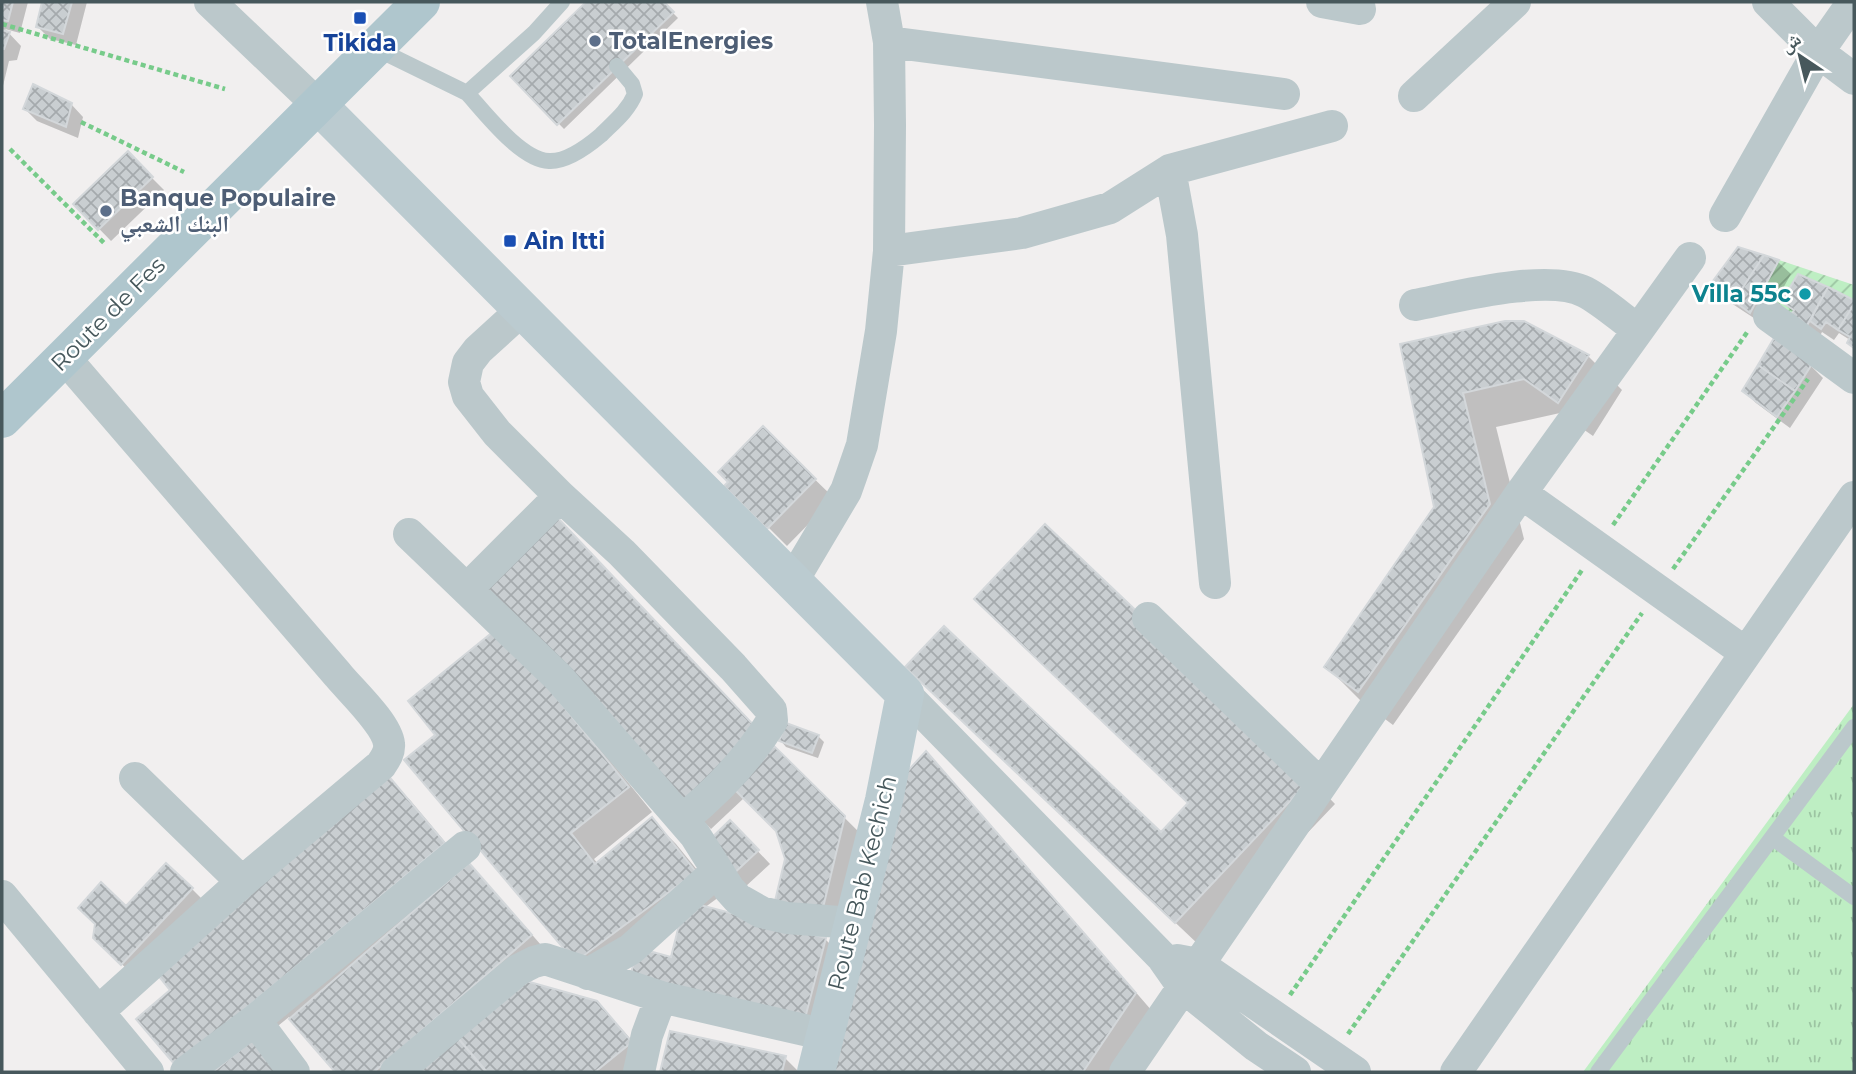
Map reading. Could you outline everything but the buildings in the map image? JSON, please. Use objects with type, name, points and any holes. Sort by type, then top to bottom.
[{"type":"main road","name":"Route de Fes","points":[[2,419],[421,2]]},
{"type":"street","points":[[210,2],[318,105],[905,694],[1162,957],[1191,975],[1275,1017],[1343,1065]]},
{"type":"street","points":[[792,582],[846,491],[862,445],[881,331],[890,251],[889,42],[881,2]]},
{"type":"street","points":[[1322,2],[1360,9]]},
{"type":"street","points":[[1414,96],[1514,2]]},
{"type":"street","points":[[1768,2],[1818,52],[1854,79]]},
{"type":"street","points":[[1725,216],[1818,52],[1853,2]]},
{"type":"street","points":[[889,42],[1284,93]]},
{"type":"street","points":[[890,251],[1022,233],[1110,208],[1170,170],[1332,125]]},
{"type":"street","points":[[1170,170],[1182,235],[1215,583]]},
{"type":"street","points":[[1125,1072],[1521,493],[1690,258]]},
{"type":"street","points":[[1415,305],[1513,287],[1568,286],[1584,292],[1638,330]]},
{"type":"street","points":[[522,310],[478,350],[468,363],[464,382],[468,396],[497,433],[622,553],[771,710],[772,721],[753,751],[704,802],[682,820]]},
{"type":"street","points":[[1769,316],[1854,378]]},
{"type":"street","points":[[64,357],[338,675],[387,736],[388,752],[381,765],[242,882],[98,1013]]},
{"type":"street","points":[[1521,493],[1746,653]]},
{"type":"street","points":[[467,589],[560,496]]},
{"type":"street","points":[[1456,1072],[1854,497]]},
{"type":"street","points":[[409,534],[559,678],[695,835],[738,899],[761,912],[787,918],[853,923]]},
{"type":"street","points":[[1148,618],[1321,785]]},
{"type":"street","name":"Route Bab Kechich","points":[[816,1072],[884,800],[905,694]]},
{"type":"street","points":[[135,778],[242,882]]},
{"type":"street","points":[[186,1072],[255,1020],[465,847]]},
{"type":"street","points":[[588,974],[631,949],[718,871]]},
{"type":"street","points":[[2,896],[148,1072]]},
{"type":"street","points":[[396,1072],[518,970],[534,961],[545,960],[661,997],[826,1035]]},
{"type":"street","points":[[1191,975],[1256,1046],[1295,1072]]},
{"type":"street","points":[[639,1072],[647,1035],[661,997]]},
{"type":"street","points":[[255,1020],[294,1072]]},
{"type":"lane","points":[[467,93],[566,6]]},
{"type":"lane","points":[[375,48],[467,93],[520,148],[548,161],[561,159],[595,140],[631,104],[635,94],[632,84],[617,66]]},
{"type":"lane","points":[[1598,1072],[1854,727]]},
{"type":"lane","points":[[1773,838],[1854,897]]},
{"type":"path","points":[[2,24],[225,89]]},
{"type":"path","points":[[81,122],[184,172]]},
{"type":"path","points":[[10,149],[106,245]]},
{"type":"path","points":[[1275,1017],[1754,323],[1763,311],[1769,316]]},
{"type":"path","points":[[1343,1065],[1657,592],[1824,357]]},
{"type":"green space","points":[[1779,260],[1854,285],[1854,300],[1798,275],[1781,302],[1794,310],[1789,318],[1759,299]]},
{"type":"green space","points":[[1854,704],[1854,1072],[1583,1072]]},
{"type":"place","name":"Tikida","points":[[360,18]]},
{"type":"place","name":"TotalEnergies","points":[[595,41]]},
{"type":"place","name":"Banque Populaire البنك الشعبي","points":[[106,211]]},
{"type":"place","name":"Ain Itti","points":[[510,241]]},
{"type":"place","name":"Villa 55c","points":[[1805,294]]}]
